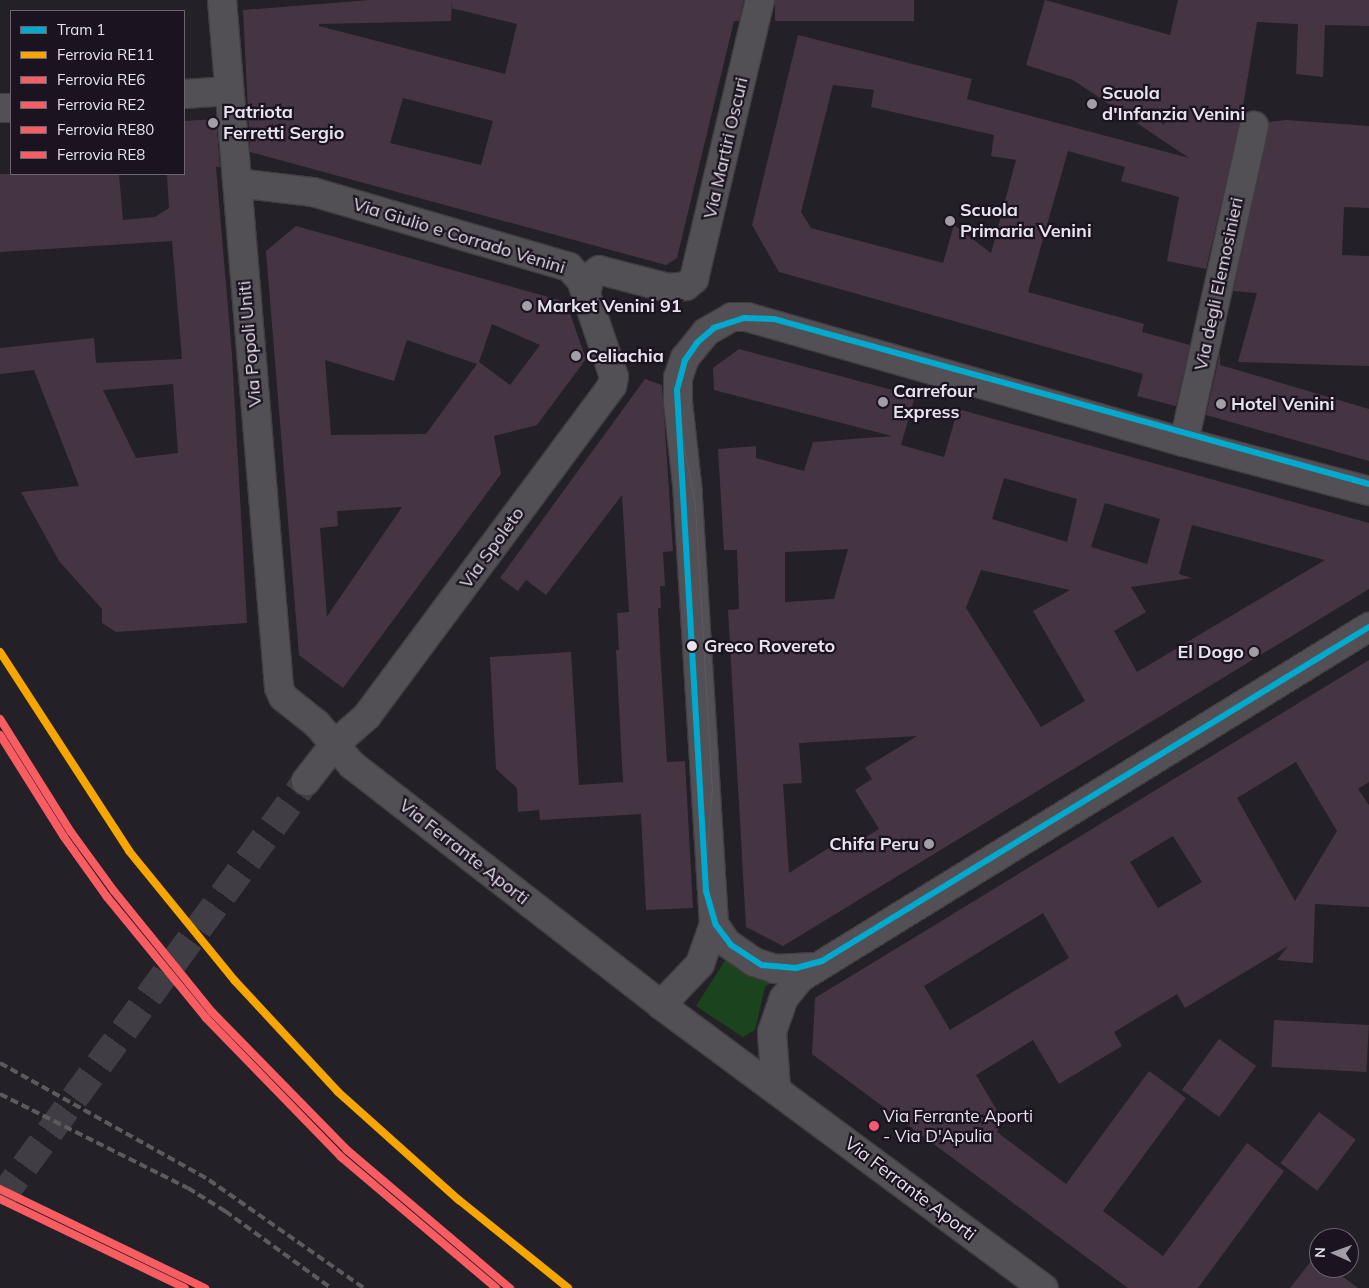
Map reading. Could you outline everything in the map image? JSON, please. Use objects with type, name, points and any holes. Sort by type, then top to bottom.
[{"type":"street","name":"Via Popoli Uniti","points":[[222,0],[279,688]]},
{"type":"street","name":"Via Martiri Oscuri","points":[[586,293],[590,277],[604,269],[668,288],[680,288],[691,283],[697,272],[760,0]]},
{"type":"street","points":[[185,94],[229,91]]},
{"type":"street","name":"Via degli Elemosinieri","points":[[1184,442],[1254,126]]},
{"type":"street","name":"Via Giulio e Corrado Venini","points":[[237,183],[313,192],[554,261],[574,271],[586,293]]},
{"type":"street","name":"Via Spoleto","points":[[306,781],[334,745],[367,716],[612,386],[612,368],[586,293]]},
{"type":"street","points":[[661,1004],[700,964],[714,924],[690,531],[678,396],[678,378],[685,358],[706,332],[732,318],[747,317],[1184,442],[1369,491]]},
{"type":"street","points":[[776,1090],[771,1043],[775,1020],[790,989],[815,967],[1369,627]]},
{"type":"street","name":"Via Ferrante Aporti","points":[[279,688],[283,697],[317,724],[352,765],[661,1004],[1044,1288]]},
{"type":"street","points":[[714,924],[727,943],[754,962],[775,969],[815,967]]},
{"type":"green space","points":[[728,956],[779,976],[765,987],[755,1030],[743,1037],[696,1006]]},
{"type":"building","points":[[370,0],[744,0],[739,21],[734,21],[677,258],[666,265],[250,152],[243,10]],"holes":[[[452,8],[517,24],[505,74],[319,26],[319,24],[451,21]],[[403,98],[493,121],[481,165],[390,143]]]},
{"type":"building","points":[[775,0],[914,0],[914,21],[775,21]]},
{"type":"building","points":[[1045,0],[1170,35],[1178,0],[1369,0],[1369,26],[1325,25],[1323,77],[1296,74],[1298,24],[1257,22],[1241,118],[1206,269],[1167,261],[1179,197],[1121,181],[1125,167],[1068,151],[1028,292],[1144,324],[1142,332],[1190,345],[1176,406],[1137,396],[1143,374],[779,272],[752,225],[798,35],[972,79],[967,99],[1189,158],[1073,80],[1026,65]],"holes":[[[833,85],[874,90],[871,107],[994,135],[991,156],[1016,160],[991,253],[954,225],[943,263],[811,228],[801,212]]]},
{"type":"building","points":[[216,119],[220,167],[216,167],[232,355],[247,623],[116,632],[102,623],[102,609],[59,561],[21,492],[79,486],[34,370],[0,374],[0,348],[94,338],[96,363],[182,359],[172,241],[0,252],[0,174],[119,175],[123,220],[155,217],[169,208],[167,175],[185,175],[185,121]],"holes":[[[173,384],[178,453],[136,458],[103,390]]]},
{"type":"building","points":[[1286,120],[1369,126],[1369,208],[1344,207],[1342,255],[1369,256],[1369,366],[1238,362],[1257,293],[1233,291],[1269,122]]},
{"type":"building","points":[[296,226],[566,302],[586,359],[537,425],[494,436],[501,474],[343,688],[299,655],[266,251]],"holes":[[[492,324],[540,345],[510,385],[479,362]],[[407,340],[477,364],[426,434],[331,435],[325,360],[394,381]],[[402,507],[327,617],[320,528],[338,526],[337,511]]]},
{"type":"building","points":[[739,349],[915,396],[901,445],[944,457],[958,409],[1369,523],[1369,589],[783,946],[746,927],[728,610],[739,609],[737,550],[724,550],[718,449],[756,446],[756,458],[804,471],[813,442],[892,436],[714,390],[713,368]],"holes":[[[1004,478],[1077,499],[1067,542],[992,519]],[[1105,503],[1160,519],[1147,564],[1091,547]],[[1192,525],[1325,560],[1137,672],[1114,631],[1146,612],[1131,587],[1192,578],[1179,574]],[[848,549],[834,599],[785,602],[785,552]],[[981,570],[1070,590],[1033,611],[1085,701],[1041,727],[966,608]],[[917,736],[865,768],[872,779],[855,790],[879,829],[840,853],[835,844],[789,873],[783,784],[802,783],[799,743]]]},
{"type":"building","points":[[1220,353],[1220,365],[1369,409],[1369,461],[1206,415]]},
{"type":"building","points":[[645,379],[662,385],[673,551],[663,552],[665,586],[660,586],[661,608],[658,608],[660,648],[667,762],[685,761],[693,908],[646,910],[641,814],[540,820],[539,810],[518,812],[517,788],[496,769],[490,657],[571,652],[579,785],[623,782],[616,650],[619,650],[617,613],[629,612],[622,495],[546,595],[526,580],[518,591],[500,578]]},
{"type":"building","points":[[1369,660],[1369,782],[1358,789],[1369,805],[1369,907],[1315,904],[1313,963],[1277,960],[1288,946],[1185,1008],[1177,994],[1114,1032],[1122,1046],[1059,1084],[1033,1040],[976,1075],[1002,1119],[997,1132],[1066,1184],[1149,1071],[1186,1098],[1103,1211],[1163,1256],[1247,1143],[1284,1171],[1198,1288],[1128,1288],[812,1054],[815,998]],"holes":[[[1296,762],[1337,831],[1295,901],[1237,798]],[[1173,836],[1202,882],[1158,908],[1130,862]],[[1043,913],[1069,958],[950,1030],[924,986]]]},
{"type":"building","points":[[1274,1020],[1369,1025],[1366,1072],[1272,1067]]},
{"type":"building","points":[[1219,1039],[1256,1066],[1219,1117],[1182,1090]]},
{"type":"building","points":[[1319,1112],[1356,1140],[1317,1191],[1280,1163]]},
{"type":"building","points":[[1309,1264],[1309,1278],[1344,1278],[1358,1288],[1290,1288]]},
{"type":"tunnel","points":[[0,1200],[306,781]]},
{"type":"tram line","name":"1","points":[[1369,484],[774,319],[744,318],[714,328],[697,343],[685,360],[677,390],[706,891],[716,925],[731,945],[762,965],[796,968],[822,961],[1369,627]]},
{"type":"tram line","points":[[678,417],[695,505],[712,788],[705,870]]},
{"type":"railway","points":[[0,1063],[209,1180],[364,1288]]},
{"type":"railway","points":[[0,1094],[188,1188],[225,1211],[331,1288]]},
{"type":"rail line","name":"RE11","points":[[0,652],[129,851],[235,981],[338,1092],[459,1200],[568,1288]]},
{"type":"rail line","name":"RE6","points":[[0,719],[71,832],[114,891],[212,1012],[347,1150],[510,1288]]},
{"type":"rail line","name":"RE2","points":[[0,735],[64,837],[107,897],[206,1018],[341,1157],[496,1288]]},
{"type":"rail line","name":"RE80","points":[[0,1189],[205,1288]]},
{"type":"rail line","name":"RE8","points":[[0,1199],[185,1288]]},
{"type":"place","name":"Scuola d'Infanzia Venini","points":[[1092,104]]},
{"type":"place","name":"Patriota Ferretti Sergio","points":[[213,123]]},
{"type":"place","name":"Scuola Primaria Venini","points":[[950,221]]},
{"type":"place","name":"Market Venini 91","points":[[527,306]]},
{"type":"place","name":"Celiachia","points":[[576,356]]},
{"type":"place","name":"Carrefour Express","points":[[883,402]]},
{"type":"place","name":"Hotel Venini","points":[[1221,404]]},
{"type":"place","name":"Greco Rovereto","points":[[692,646]]},
{"type":"place","name":"El Dogo","points":[[1254,652]]},
{"type":"place","name":"Chifa Peru","points":[[929,844]]},
{"type":"place","name":"Via Ferrante Aporti - Via D'Apulia","points":[[874,1126]]}]
